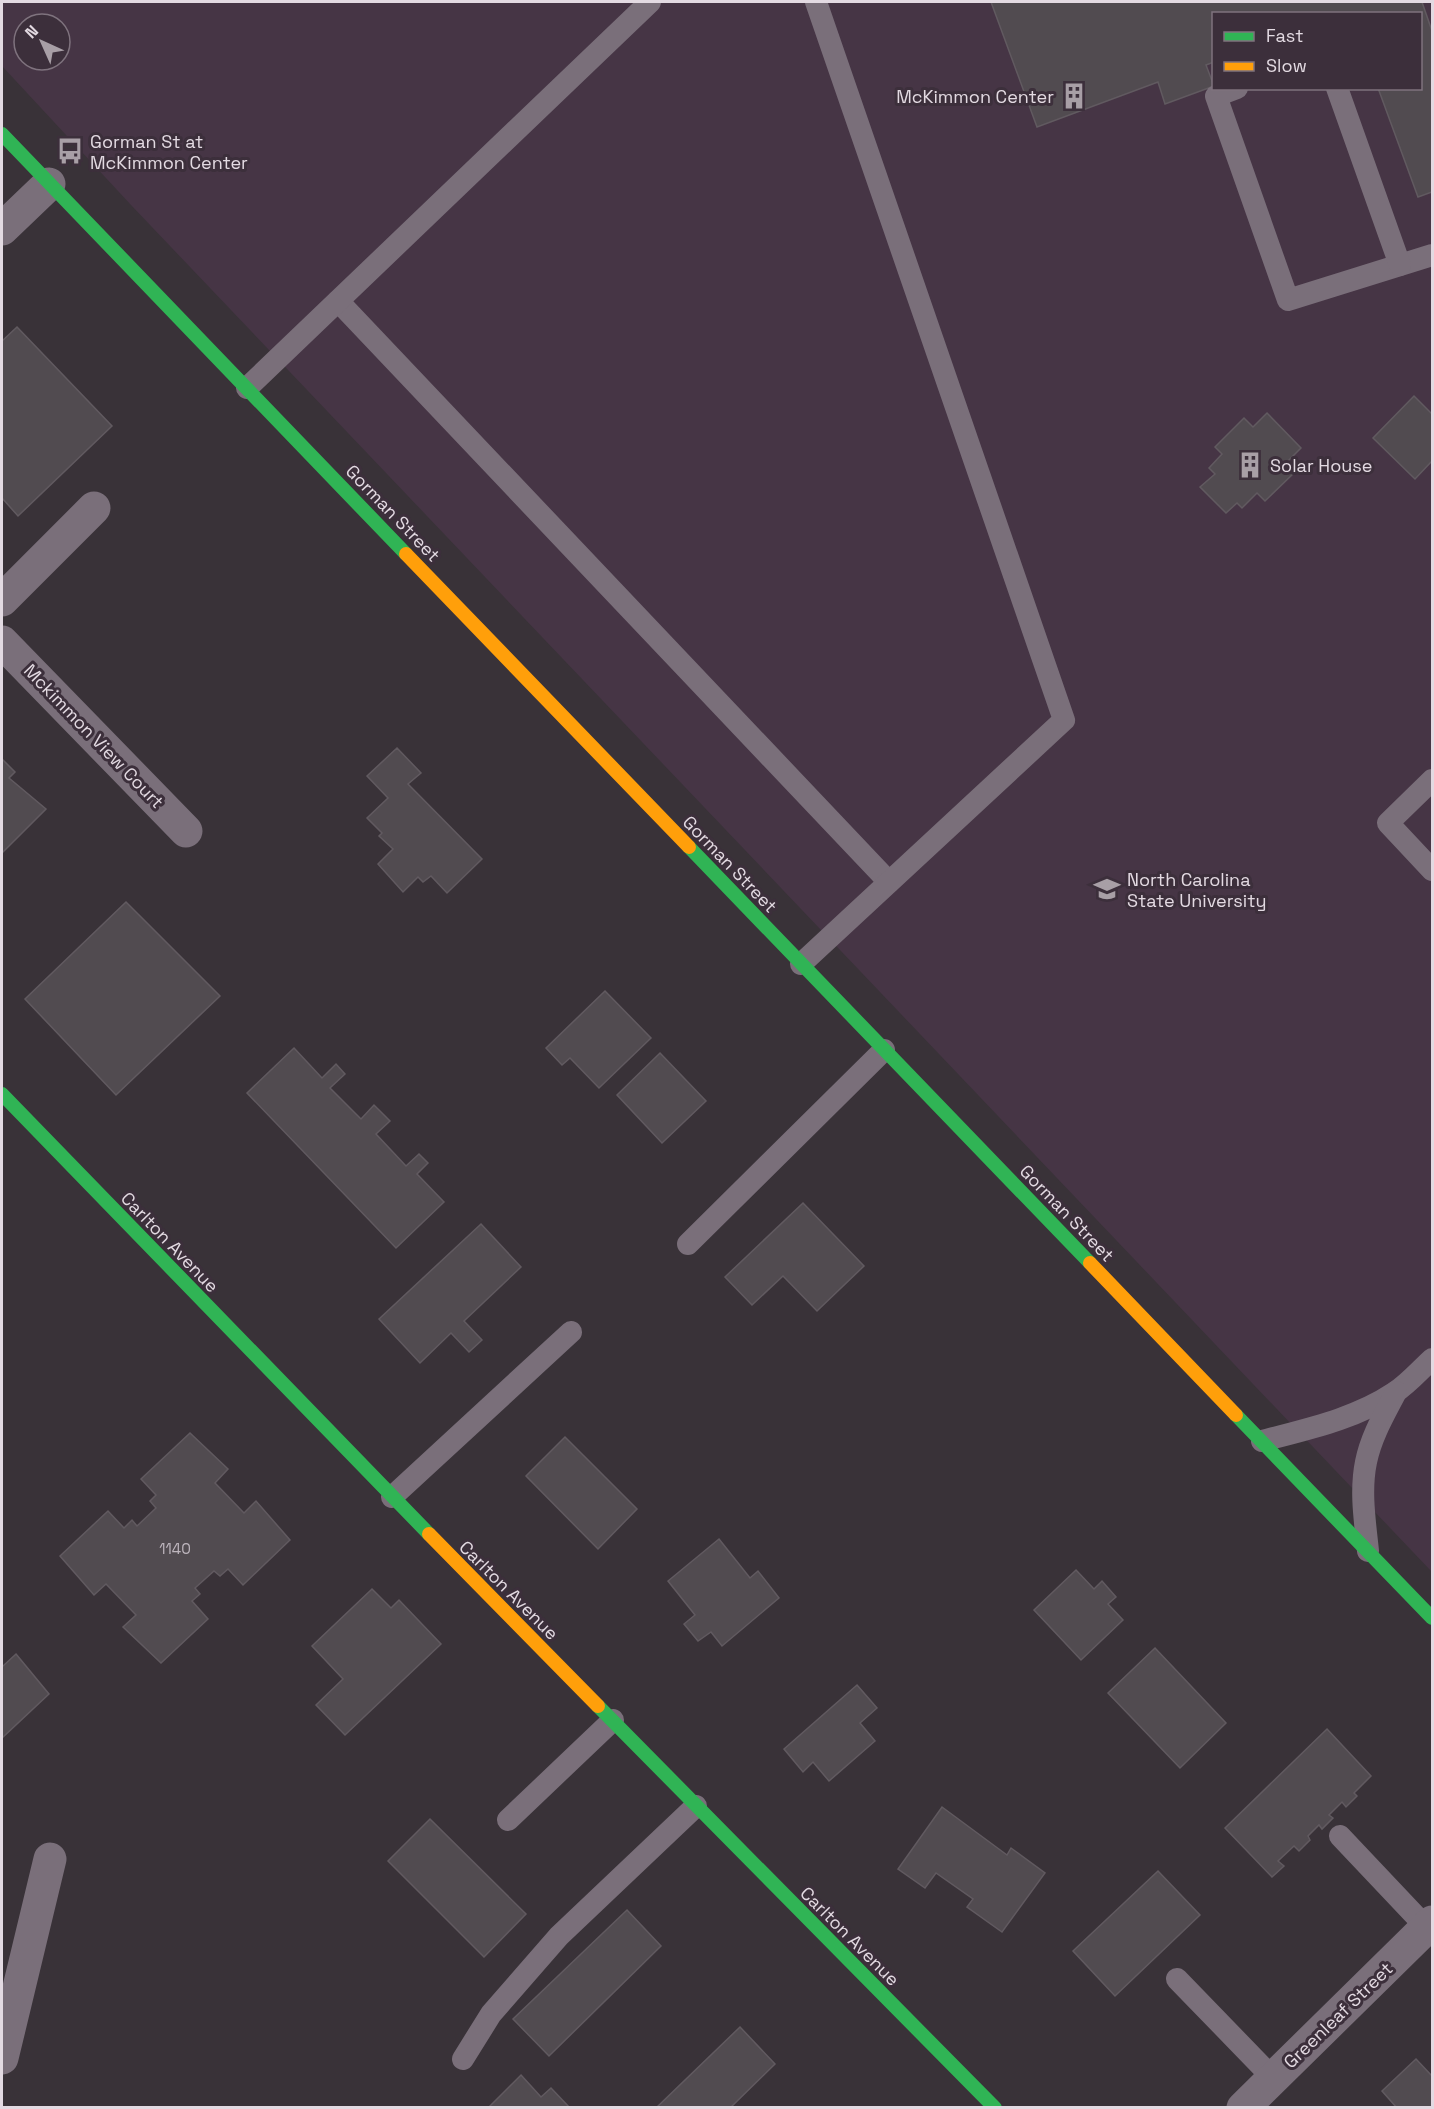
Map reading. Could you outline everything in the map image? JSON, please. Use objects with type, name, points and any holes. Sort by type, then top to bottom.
[{"type":"main road","name":"Gorman Street","points":[[2,134],[1432,1618]]},
{"type":"main road","name":"Carlton Avenue","points":[[2,1094],[392,1497],[995,2108]]},
{"type":"street","points":[[2,229],[49,184]]},
{"type":"street","points":[[2,600],[94,508]]},
{"type":"street","name":"Mckimmon View Court","points":[[2,642],[186,831]]},
{"type":"street","points":[[2,2057],[50,1859]]},
{"type":"street","name":"Greenleaf Street","points":[[1243,2108],[1430,1925]]},
{"type":"lane","points":[[247,388],[650,2]]},
{"type":"lane","points":[[801,964],[1064,720],[816,2]]},
{"type":"lane","points":[[1232,90],[1216,96],[1288,300],[1432,255]]},
{"type":"lane","points":[[1337,90],[1400,265]]},
{"type":"lane","points":[[338,301],[889,882]]},
{"type":"lane","points":[[1432,780],[1388,823],[1432,870]]},
{"type":"lane","points":[[688,1244],[884,1050]]},
{"type":"lane","points":[[392,1497],[571,1332]]},
{"type":"lane","points":[[1262,1441],[1357,1413],[1396,1392],[1432,1359]]},
{"type":"lane","points":[[1368,1551],[1364,1511],[1365,1465],[1371,1444],[1396,1392]]},
{"type":"lane","points":[[508,1820],[613,1720]]},
{"type":"lane","points":[[463,2059],[491,2014],[559,1936],[696,1806]]},
{"type":"lane","points":[[1340,1836],[1430,1925]]},
{"type":"lane","points":[[1177,1979],[1273,2078]]},
{"type":"shaded area","name":"North Carolina State University","points":[[2,2],[1432,2],[1432,1572],[131,205],[2,66]]},
{"type":"building","name":"McKimmon Center","points":[[991,2],[1422,2],[1432,31],[1432,192],[1418,197],[1379,90],[1422,90],[1422,12],[1212,12],[1212,63],[1206,65],[1212,87],[1165,104],[1158,82],[1037,127]]},
{"type":"building","points":[[17,327],[112,426],[18,516],[2,498],[2,341]]},
{"type":"building","points":[[1414,396],[1432,414],[1432,461],[1415,479],[1373,438]]},
{"type":"building","name":"Solar House","points":[[1267,413],[1301,448],[1287,462],[1296,471],[1265,501],[1257,493],[1242,508],[1237,503],[1226,513],[1200,487],[1215,474],[1209,468],[1222,454],[1215,447],[1244,418],[1253,427]]},
{"type":"building","points":[[397,748],[421,773],[408,784],[482,859],[447,893],[431,876],[423,882],[418,877],[403,892],[378,864],[393,849],[379,836],[382,833],[367,818],[388,798],[367,776]]},
{"type":"building","points":[[2,759],[15,772],[9,778],[46,809],[2,853]]},
{"type":"building","points":[[126,902],[220,996],[116,1095],[25,999]]},
{"type":"building","points":[[605,991],[651,1038],[599,1088],[570,1058],[562,1065],[546,1048]]},
{"type":"building","points":[[294,1048],[322,1078],[336,1064],[345,1074],[330,1088],[361,1119],[374,1105],[390,1121],[376,1134],[406,1166],[419,1154],[428,1163],[417,1174],[444,1202],[396,1248],[247,1093]]},
{"type":"building","points":[[660,1053],[706,1101],[662,1143],[617,1095]]},
{"type":"building","points":[[803,1203],[864,1266],[817,1311],[783,1276],[752,1305],[725,1277]]},
{"type":"building","points":[[481,1224],[521,1267],[464,1321],[482,1340],[469,1352],[451,1333],[420,1363],[379,1319]]},
{"type":"building","points":[[190,1433],[228,1469],[215,1483],[244,1513],[256,1501],[290,1540],[243,1585],[228,1569],[220,1576],[214,1571],[195,1588],[200,1594],[192,1601],[208,1619],[161,1663],[123,1627],[136,1615],[106,1584],[94,1595],[60,1556],[108,1511],[124,1528],[132,1520],[137,1526],[156,1508],[150,1501],[156,1495],[141,1479]]},
{"type":"building","points":[[565,1437],[637,1509],[598,1549],[526,1476]]},
{"type":"building","points":[[719,1539],[750,1578],[758,1571],[779,1598],[722,1646],[711,1632],[698,1641],[684,1624],[695,1615],[668,1581]]},
{"type":"building","points":[[1076,1570],[1094,1589],[1102,1581],[1116,1597],[1108,1604],[1123,1620],[1081,1660],[1034,1610]]},
{"type":"building","points":[[372,1589],[391,1608],[399,1600],[441,1644],[345,1735],[316,1705],[343,1679],[312,1646]]},
{"type":"building","points":[[1155,1648],[1226,1723],[1180,1768],[1108,1693]]},
{"type":"building","points":[[16,1654],[49,1694],[2,1738],[2,1665]]},
{"type":"building","points":[[857,1685],[877,1708],[860,1723],[875,1741],[829,1781],[813,1762],[803,1772],[784,1749]]},
{"type":"building","points":[[1327,1729],[1371,1776],[1354,1793],[1357,1796],[1346,1807],[1342,1802],[1329,1815],[1333,1818],[1322,1829],[1319,1825],[1308,1836],[1310,1840],[1299,1851],[1294,1846],[1278,1861],[1284,1866],[1272,1877],[1225,1828]]},
{"type":"building","points":[[942,1807],[1007,1855],[1011,1848],[1045,1873],[1002,1932],[967,1907],[973,1899],[936,1873],[925,1888],[898,1869]]},
{"type":"building","points":[[430,1819],[526,1914],[484,1957],[388,1861]]},
{"type":"building","points":[[1158,1871],[1200,1915],[1115,1996],[1073,1951]]},
{"type":"building","points":[[627,1910],[661,1946],[549,2056],[513,2019]]},
{"type":"building","points":[[740,2027],[775,2064],[730,2108],[656,2108]]},
{"type":"building","points":[[1416,2059],[1432,2076],[1432,2108],[1397,2108],[1382,2091]]},
{"type":"building","points":[[521,2075],[541,2097],[551,2088],[570,2108],[488,2108]]},
{"type":"traffic: fast","points":[[2,134],[406,554]]},
{"type":"traffic: fast","points":[[689,847],[1090,1263]]},
{"type":"traffic: fast","points":[[2,1094],[429,1534]]},
{"type":"traffic: fast","points":[[1236,1415],[1432,1618]]},
{"type":"traffic: fast","points":[[598,1706],[995,2108]]},
{"type":"traffic: slow","points":[[406,554],[689,847]]},
{"type":"traffic: slow","points":[[1090,1263],[1236,1415]]},
{"type":"traffic: slow","points":[[429,1534],[598,1706]]},
{"type":"place","name":"McKimmon Center","points":[[1074,96]]},
{"type":"place","name":"Gorman St at McKimmon Center","points":[[70,151]]},
{"type":"place","name":"Solar House","points":[[1250,465]]},
{"type":"place","name":"North Carolina State University","points":[[1107,889]]}]
